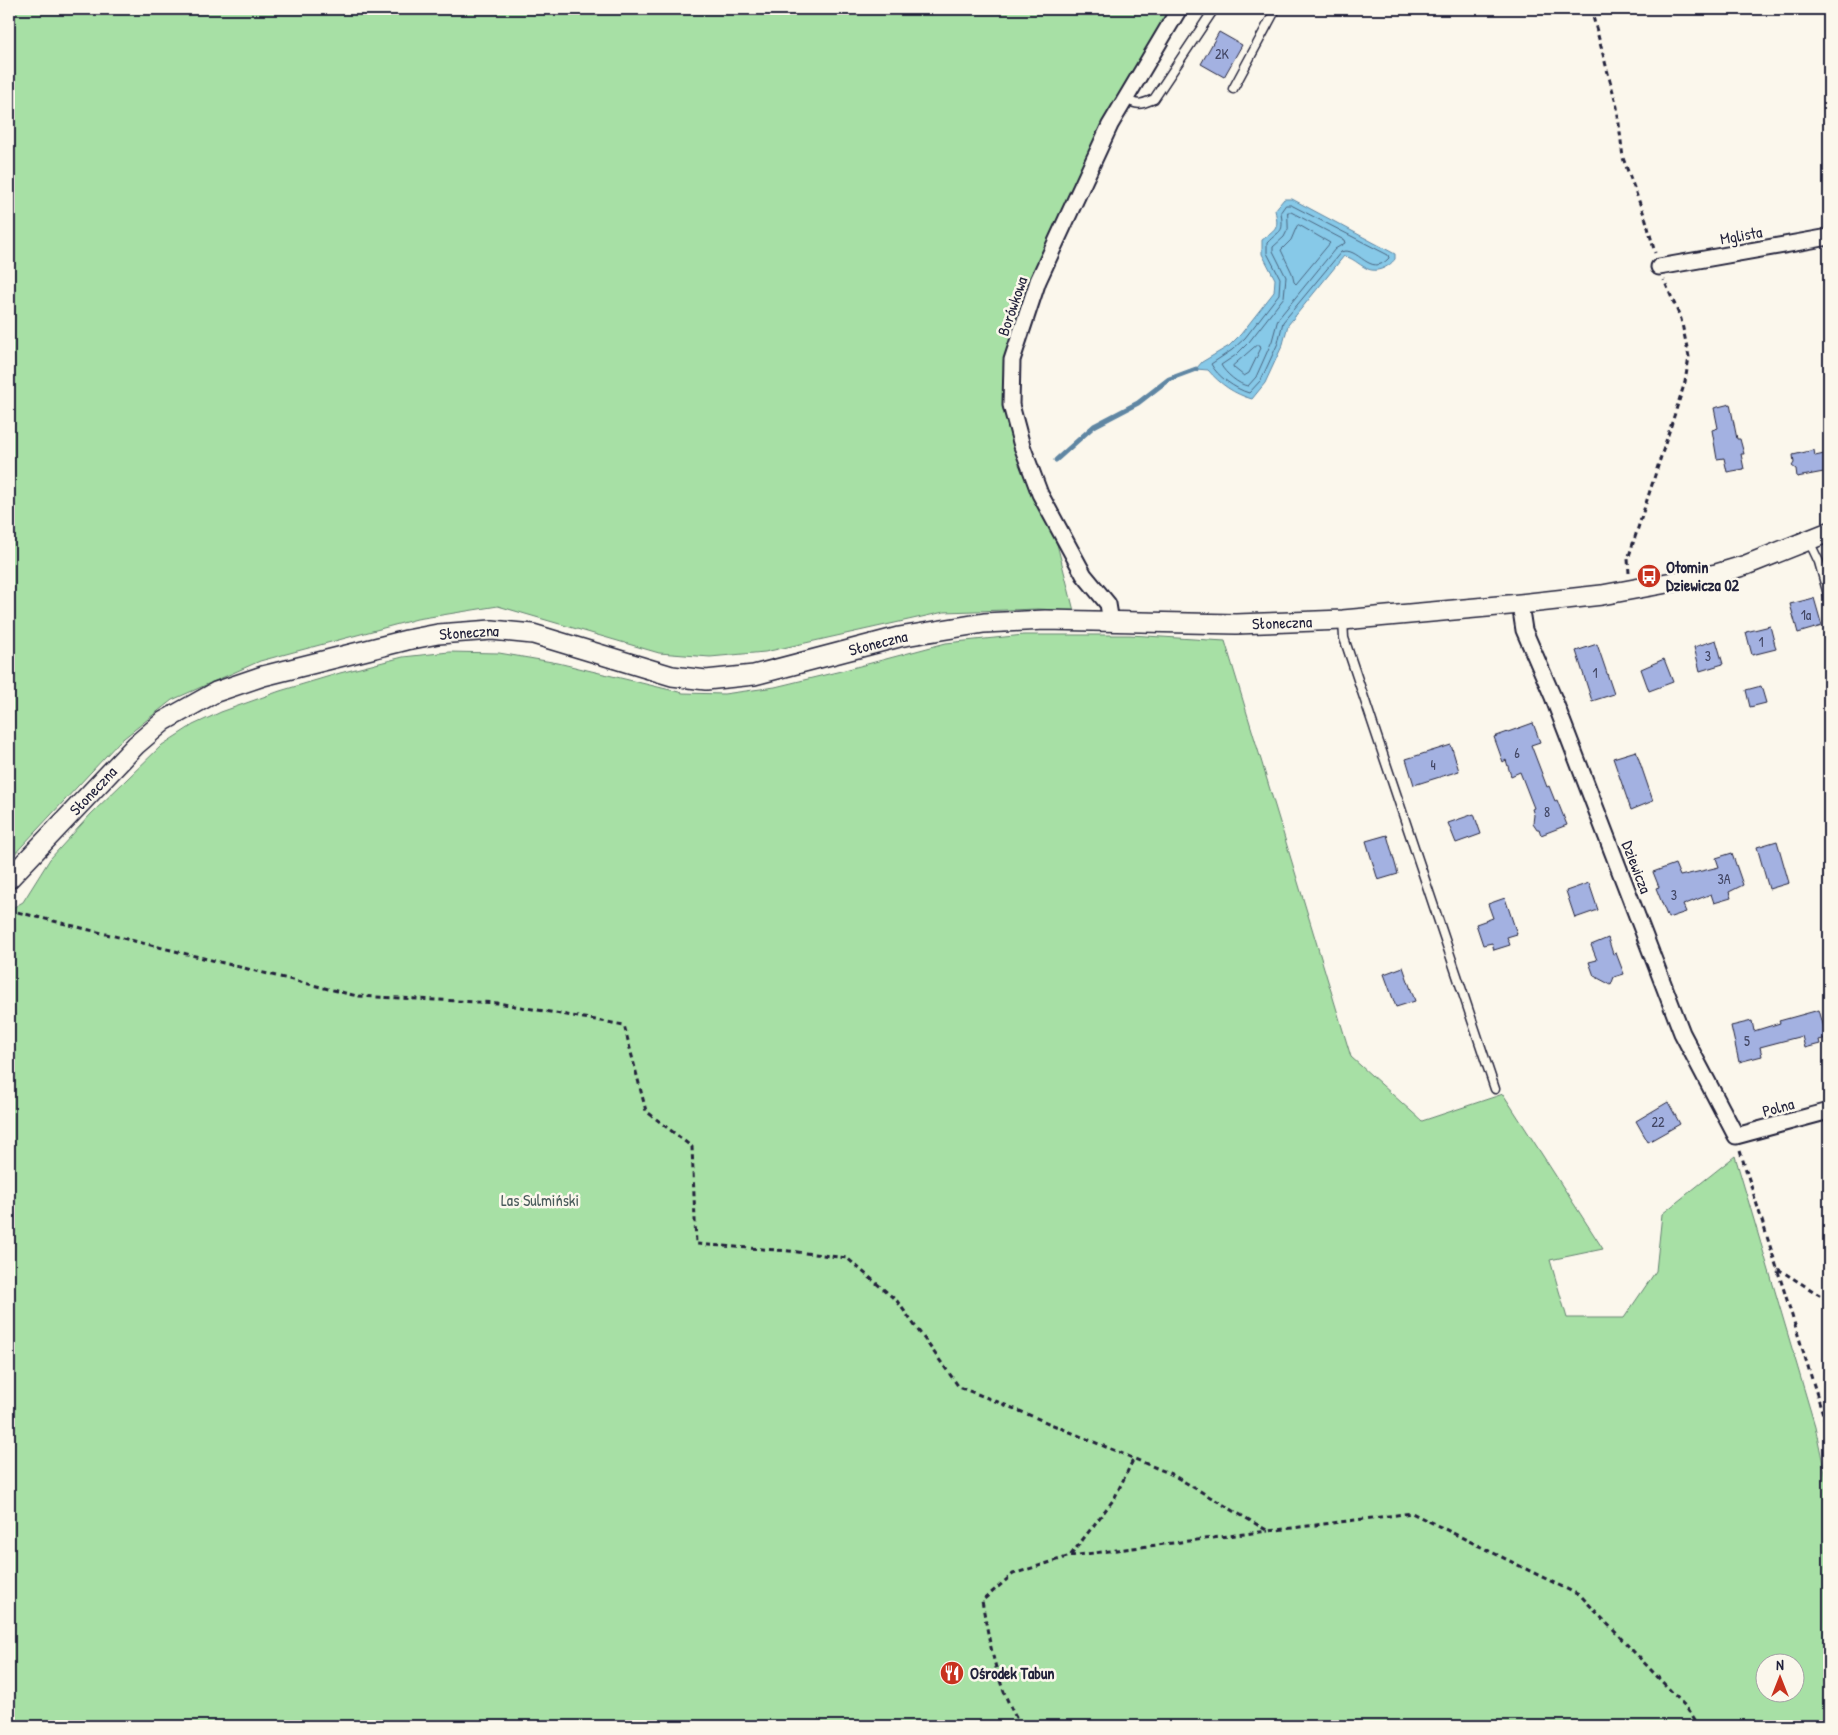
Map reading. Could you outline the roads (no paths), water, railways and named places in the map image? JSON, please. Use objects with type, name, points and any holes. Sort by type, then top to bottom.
[{"type":"street","name":"Borówkowa","points":[[1111,622],[1108,604],[1084,575],[1037,486],[1022,446],[1010,404],[1012,360],[1038,281],[1110,125],[1178,9]]},
{"type":"street","name":"Mglista","points":[[1659,267],[1829,237]]},
{"type":"street","name":"Słoneczna","points":[[9,879],[136,745],[174,714],[216,692],[263,676],[438,634],[492,630],[533,634],[672,676],[690,679],[721,680],[754,675],[899,637],[984,623],[1045,620],[1236,624],[1343,620],[1520,604],[1631,590],[1716,574],[1746,565],[1829,532]]},
{"type":"street","name":"Dziewicza","points":[[1520,604],[1524,630],[1552,697],[1682,1033],[1736,1136]]},
{"type":"street","name":"Polna","points":[[1736,1136],[1829,1111]]},
{"type":"lane","points":[[1126,98],[1133,104],[1142,104],[1154,99],[1214,9]]},
{"type":"lane","points":[[1233,89],[1276,9]]},
{"type":"lane","points":[[1810,541],[1819,562],[1829,598]]},
{"type":"lane","points":[[1343,620],[1344,638],[1495,1089]]},
{"type":"water","points":[[1284,199],[1292,199],[1395,254],[1395,259],[1386,267],[1370,270],[1344,256],[1288,325],[1283,344],[1265,383],[1252,399],[1228,388],[1208,370],[1196,369],[1202,362],[1229,346],[1241,334],[1274,292],[1275,279],[1262,254],[1262,240],[1276,228],[1275,210]]},
{"type":"waterway","points":[[1056,460],[1094,426],[1138,403],[1169,379],[1196,369]]},
{"type":"place","name":"Otomin Dziewicza 02","points":[[1649,576]]},
{"type":"place","name":"Ośrodek Tabun","points":[[952,1673]]},
{"type":"park label","name":"Las Sulmiński","points":[[540,1200]]}]
